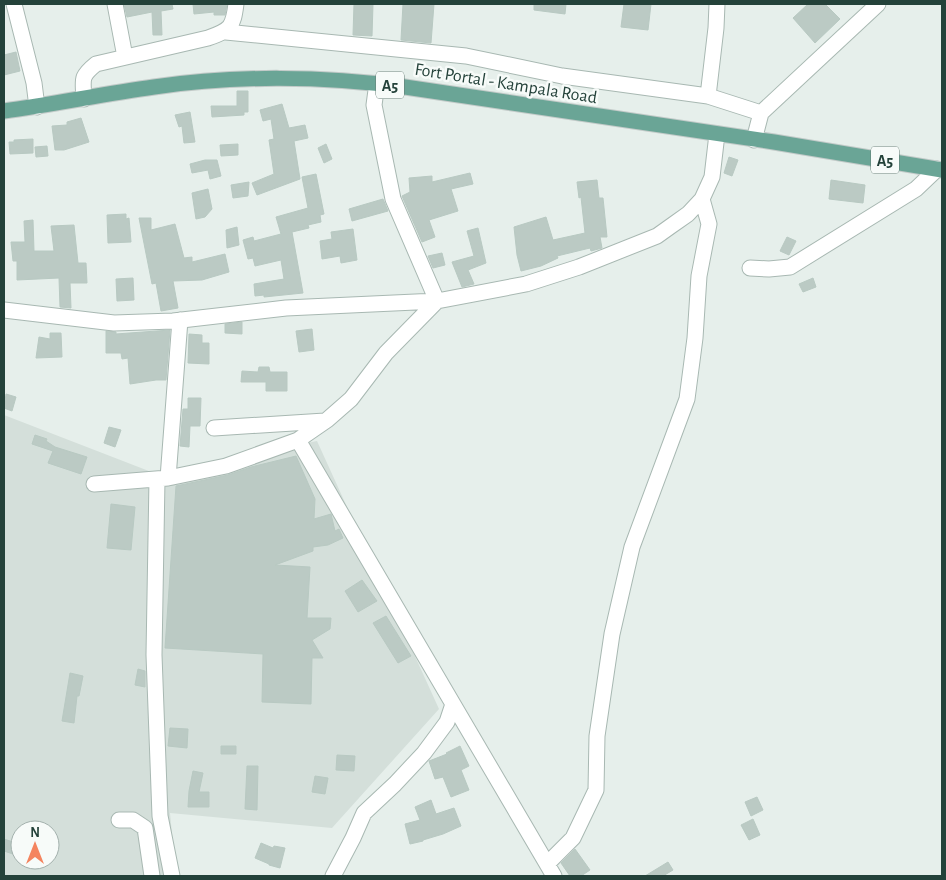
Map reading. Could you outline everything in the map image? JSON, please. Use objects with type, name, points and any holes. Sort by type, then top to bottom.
[{"type":"main road","name":"Fort Portal - Kampala Road","points":[[4,111],[156,86],[210,81],[318,79],[377,83],[774,142],[939,169]]},
{"type":"street","points":[[14,4],[34,83],[37,107]]},
{"type":"street","points":[[115,4],[125,57]]},
{"type":"street","points":[[226,32],[234,22],[236,4]]},
{"type":"street","points":[[708,96],[717,4]]},
{"type":"street","points":[[754,140],[761,113],[878,4]]},
{"type":"street","points":[[84,99],[83,79],[85,73],[96,64],[208,38],[226,32],[466,56],[562,76],[708,96],[761,113]]},
{"type":"street","points":[[377,83],[374,105],[394,199],[437,301]]},
{"type":"street","points":[[4,310],[114,323],[180,320],[286,308],[437,301],[526,284],[579,267],[657,236],[688,214],[702,199],[712,177],[717,134]]},
{"type":"street","points":[[750,268],[790,267],[916,188],[939,169]]},
{"type":"street","points":[[298,440],[551,870],[573,838],[596,790],[597,736],[612,634],[632,547],[687,399],[699,276],[709,224],[702,199]]},
{"type":"street","points":[[94,484],[162,478],[226,466],[298,440],[327,420],[351,400],[386,353],[437,301]]},
{"type":"street","points":[[172,876],[160,816],[154,655],[162,478],[180,320]]},
{"type":"street","points":[[214,428],[327,420]]},
{"type":"street","points":[[333,876],[364,813],[424,753],[447,722],[453,704]]},
{"type":"street","points":[[119,820],[133,820],[145,828],[152,876]]},
{"type":"shaded area","points":[[4,415],[154,473],[317,441],[439,709],[332,828],[170,813],[176,876],[4,876]]},
{"type":"building","points":[[124,4],[172,4],[173,9],[161,11],[162,35],[153,35],[152,12],[127,17]]},
{"type":"building","points":[[193,4],[227,4],[225,15],[214,15],[214,12],[194,14]]},
{"type":"building","points":[[354,4],[373,4],[372,36],[353,35]]},
{"type":"building","points":[[403,4],[434,4],[431,43],[401,40]]},
{"type":"building","points":[[534,4],[566,4],[565,14],[534,10]]},
{"type":"building","points":[[624,4],[651,4],[648,30],[621,27]]},
{"type":"building","points":[[808,4],[825,4],[840,19],[815,43],[793,18]]},
{"type":"building","points":[[16,52],[20,71],[4,75],[4,55]]},
{"type":"building","points":[[237,91],[248,91],[248,112],[244,112],[244,115],[212,117],[211,106],[237,106]]},
{"type":"building","points":[[282,104],[289,128],[305,125],[308,138],[294,141],[300,179],[257,195],[252,183],[274,174],[269,140],[274,139],[271,119],[263,121],[260,110]]},
{"type":"building","points":[[190,112],[195,142],[184,143],[182,126],[179,127],[175,115]]},
{"type":"building","points":[[81,118],[89,142],[64,150],[55,150],[52,126],[67,125],[67,122]]},
{"type":"building","points":[[33,139],[33,153],[10,154],[9,142]]},
{"type":"building","points":[[238,144],[238,155],[221,156],[220,145]]},
{"type":"building","points":[[326,144],[332,159],[324,163],[318,148]]},
{"type":"building","points":[[47,146],[48,156],[36,157],[35,147]]},
{"type":"building","points":[[729,157],[738,160],[732,176],[724,173]]},
{"type":"building","points":[[205,160],[217,160],[221,176],[210,179],[208,170],[192,173],[190,164]]},
{"type":"building","points":[[470,173],[473,184],[451,189],[458,211],[429,220],[435,237],[422,242],[402,196],[410,192],[409,178],[432,176],[432,182]]},
{"type":"building","points":[[316,174],[324,214],[320,215],[321,222],[308,225],[309,228],[292,232],[303,293],[264,297],[264,295],[255,296],[254,284],[284,279],[281,260],[255,266],[253,258],[248,259],[243,240],[253,237],[254,241],[281,234],[276,217],[308,208],[302,177]]},
{"type":"building","points":[[597,180],[599,198],[603,198],[607,237],[600,237],[602,248],[591,251],[590,248],[557,256],[558,258],[541,266],[521,271],[514,227],[546,217],[553,240],[585,233],[581,197],[579,198],[577,182]]},
{"type":"building","points":[[831,180],[865,185],[863,203],[829,199]]},
{"type":"building","points":[[249,182],[248,196],[233,198],[231,185]]},
{"type":"building","points":[[208,189],[212,209],[205,217],[196,219],[192,193]]},
{"type":"building","points":[[383,199],[388,211],[352,221],[349,209]]},
{"type":"building","points":[[126,214],[126,219],[129,218],[131,242],[108,243],[107,215]]},
{"type":"building","points":[[139,218],[151,218],[151,230],[175,224],[184,258],[192,257],[192,262],[225,254],[229,272],[202,280],[173,281],[178,308],[161,311],[156,283],[152,284]]},
{"type":"building","points":[[33,220],[34,251],[54,251],[51,226],[74,225],[78,263],[86,263],[87,283],[70,283],[71,308],[60,307],[59,278],[17,280],[17,261],[13,261],[11,242],[25,242],[24,221]]},
{"type":"building","points":[[237,227],[239,245],[227,248],[226,230]]},
{"type":"building","points":[[478,228],[486,263],[468,270],[474,284],[462,287],[452,262],[474,256],[467,231]]},
{"type":"building","points":[[353,229],[357,260],[341,263],[340,256],[322,259],[320,241],[332,239],[331,232]]},
{"type":"building","points":[[787,237],[796,241],[789,255],[780,251]]},
{"type":"building","points":[[442,253],[445,265],[433,268],[428,256]]},
{"type":"building","points":[[133,278],[134,300],[117,301],[116,279]]},
{"type":"building","points":[[813,278],[816,287],[803,292],[799,284]]},
{"type":"building","points":[[242,322],[242,334],[225,333],[225,324]]},
{"type":"building","points":[[312,329],[314,350],[299,352],[296,331]]},
{"type":"building","points":[[170,330],[166,380],[130,384],[128,358],[122,359],[121,353],[106,353],[106,331],[116,332],[116,334]]},
{"type":"building","points":[[50,333],[61,333],[62,357],[36,358],[39,337],[50,339]]},
{"type":"building","points":[[189,334],[202,335],[202,343],[209,343],[209,364],[188,363]]},
{"type":"building","points":[[259,367],[269,367],[270,372],[287,372],[287,391],[266,391],[266,382],[241,382],[242,371],[258,372]]},
{"type":"building","points":[[6,394],[16,397],[12,411],[4,408]]},
{"type":"building","points":[[188,398],[201,398],[200,426],[190,426],[189,447],[180,446],[183,409],[188,409]]},
{"type":"building","points":[[109,427],[121,430],[115,447],[104,443]]},
{"type":"building","points":[[35,435],[47,439],[46,441],[55,447],[87,457],[81,474],[48,463],[53,451],[32,444]]},
{"type":"building","points":[[296,456],[315,499],[314,519],[331,514],[335,531],[339,529],[343,538],[328,545],[313,547],[313,551],[275,565],[310,567],[307,618],[331,618],[330,629],[312,640],[323,658],[312,658],[311,704],[262,702],[263,654],[165,648],[176,486],[228,475],[251,467]]},
{"type":"building","points":[[111,504],[135,507],[131,550],[107,548]]},
{"type":"building","points":[[362,580],[377,601],[358,612],[345,591]]},
{"type":"building","points":[[386,616],[411,656],[398,663],[373,623]]},
{"type":"building","points":[[138,669],[145,671],[145,687],[135,685]]},
{"type":"building","points":[[70,673],[83,676],[79,696],[77,696],[74,723],[62,721]]},
{"type":"building","points":[[170,728],[188,729],[187,748],[168,746]]},
{"type":"building","points":[[221,746],[236,746],[236,754],[221,754]]},
{"type":"building","points":[[460,746],[469,766],[461,770],[469,790],[451,797],[443,777],[435,779],[429,761],[447,754]]},
{"type":"building","points":[[337,755],[355,756],[354,771],[336,770]]},
{"type":"building","points":[[247,766],[258,766],[257,810],[245,809]]},
{"type":"building","points":[[193,771],[203,773],[199,792],[209,792],[209,807],[188,807]]},
{"type":"building","points":[[315,776],[328,778],[325,794],[312,792]]},
{"type":"building","points":[[757,797],[763,810],[751,816],[745,802]]},
{"type":"building","points":[[431,800],[436,814],[454,808],[461,826],[443,834],[410,844],[405,824],[420,820],[415,807]]},
{"type":"building","points":[[753,819],[760,835],[749,840],[741,825]]},
{"type":"building","points":[[4,839],[10,841],[10,853],[4,851]]},
{"type":"building","points":[[261,843],[273,848],[274,846],[285,848],[280,868],[255,858]]},
{"type":"building","points":[[575,849],[590,870],[581,876],[570,876],[561,863]]},
{"type":"building","points":[[668,862],[673,870],[663,876],[645,876]]}]
